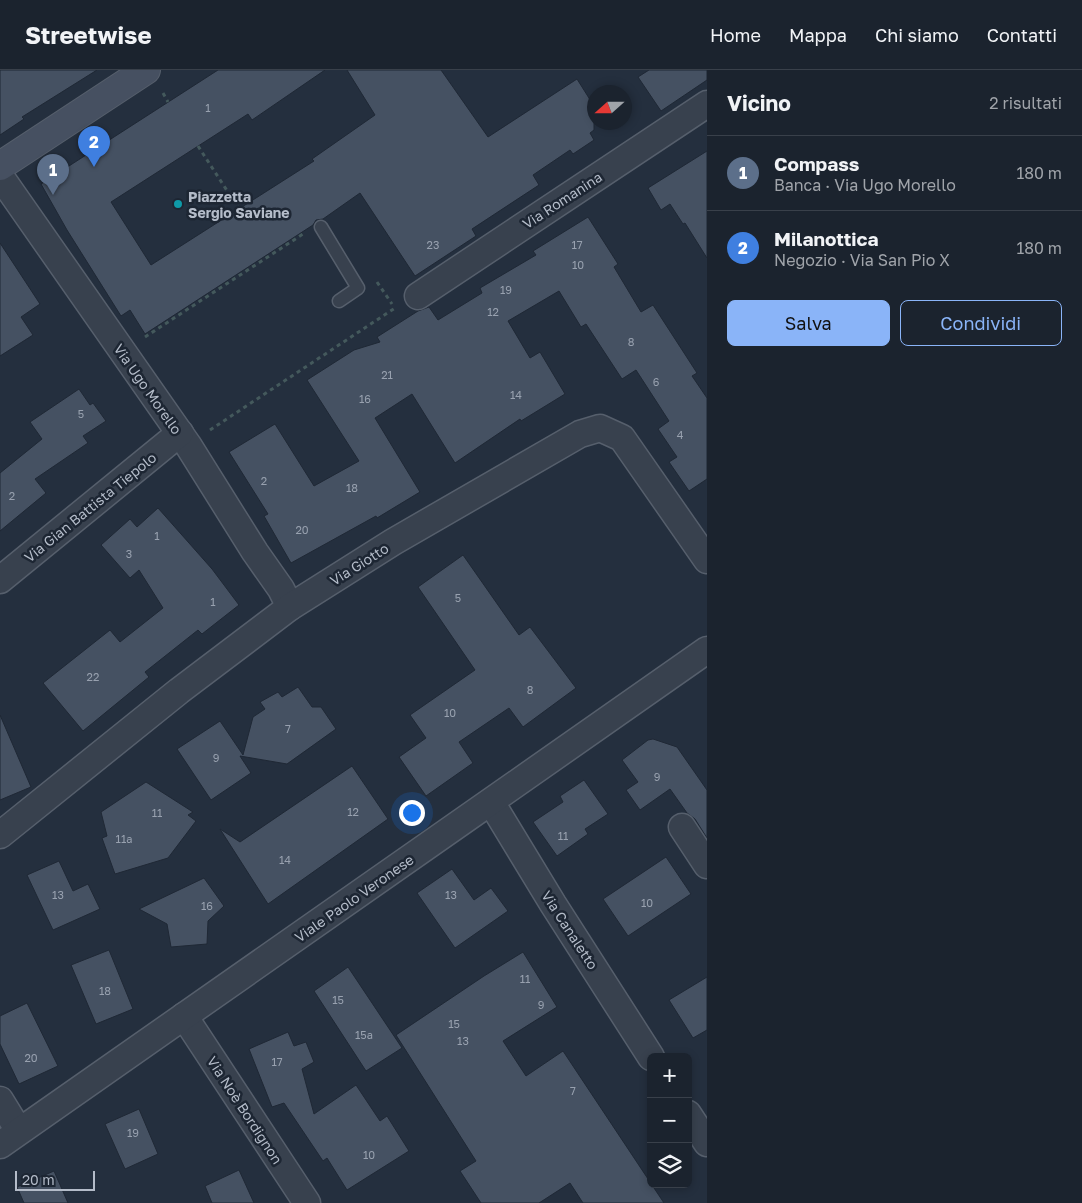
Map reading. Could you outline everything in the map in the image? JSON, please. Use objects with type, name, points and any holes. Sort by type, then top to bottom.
[{"type":"street","points":[[0,166],[146,70]]},
{"type":"street","name":"Via Romanina","points":[[411,301],[707,104]]},
{"type":"street","name":"Via Ugo Morello","points":[[0,176],[180,433],[255,552],[281,589],[290,607]]},
{"type":"street","name":"Via Giotto","points":[[0,835],[179,692],[290,607],[393,542],[580,434],[600,428],[622,438],[707,560]]},
{"type":"street","name":"Via Gian Battista Tiepolo","points":[[0,580],[180,433]]},
{"type":"street","name":"Viale Paolo Veronese","points":[[10,1138],[707,650]]},
{"type":"street","name":"Via Canaletto","points":[[491,802],[553,904],[648,1053]]},
{"type":"street","points":[[682,827],[707,865]]},
{"type":"street","name":"Via Noè Bordignon","points":[[184,1016],[307,1203]]},
{"type":"street","points":[[0,1100],[10,1138]]},
{"type":"street","points":[[692,1120],[707,1143]]},
{"type":"lane","points":[[315,228],[358,288],[339,301]]},
{"type":"path","points":[[163,93],[168,102]]},
{"type":"path","points":[[198,146],[239,209]]},
{"type":"path","points":[[142,338],[269,255],[315,228]]},
{"type":"path","points":[[374,277],[395,308]]},
{"type":"path","points":[[205,434],[395,308],[411,301]]},
{"type":"building","points":[[0,70],[97,70],[22,117],[24,119],[0,135]]},
{"type":"building","points":[[218,70],[325,70],[252,120],[248,114],[111,202],[151,265],[314,161],[312,159],[375,115],[347,70],[441,70],[488,137],[577,79],[587,95],[587,130],[594,130],[590,133],[594,140],[573,154],[570,150],[533,175],[539,185],[472,229],[476,236],[415,276],[360,193],[323,219],[316,220],[313,225],[145,334],[130,310],[121,316],[67,230],[41,184]]},
{"type":"building","points":[[649,70],[707,70],[707,80],[661,111],[638,77]]},
{"type":"building","points":[[707,151],[707,258],[685,223],[683,224],[670,204],[661,210],[648,188]]},
{"type":"building","points":[[588,217],[618,264],[614,267],[641,312],[653,305],[697,373],[692,376],[707,398],[707,479],[689,491],[669,462],[677,457],[658,429],[669,421],[636,370],[622,379],[586,324],[581,327],[559,291],[508,321],[530,358],[540,352],[565,394],[521,421],[520,419],[455,463],[412,394],[375,418],[420,492],[377,518],[376,516],[291,563],[264,516],[268,514],[229,452],[275,424],[314,486],[359,461],[307,380],[354,350],[380,342],[377,337],[418,311],[429,307],[438,320],[482,293],[480,288],[536,255],[533,251]]},
{"type":"building","points":[[0,243],[40,304],[21,317],[33,335],[0,356]]},
{"type":"building","points":[[79,389],[90,405],[93,403],[106,421],[83,436],[88,443],[35,479],[46,493],[0,531],[0,473],[42,439],[30,422]]},
{"type":"building","points":[[158,508],[212,569],[239,605],[202,634],[198,630],[145,672],[149,677],[83,731],[43,683],[110,630],[120,642],[163,608],[139,570],[130,578],[101,545],[130,519],[137,527]]},
{"type":"building","points":[[463,555],[519,635],[530,627],[576,688],[523,727],[509,708],[459,742],[473,763],[426,796],[399,757],[426,738],[410,715],[475,670],[418,587]]},
{"type":"building","points":[[298,687],[312,707],[321,707],[336,729],[287,764],[240,756],[251,773],[211,800],[177,749],[220,721],[243,755],[253,717],[265,709],[260,702],[278,692],[282,697]]},
{"type":"building","points":[[0,715],[31,787],[0,800]]},
{"type":"building","points":[[653,739],[677,747],[707,790],[707,838],[695,819],[687,813],[670,789],[640,810],[626,790],[638,782],[622,760],[648,740]]},
{"type":"building","points":[[352,766],[388,819],[268,904],[220,829],[240,842]]},
{"type":"building","points":[[584,780],[608,814],[585,829],[588,834],[557,856],[533,822],[563,802],[560,796]]},
{"type":"building","points":[[146,782],[193,812],[188,815],[196,821],[168,858],[115,874],[102,838],[107,836],[101,812]]},
{"type":"building","points":[[666,857],[691,894],[628,936],[603,899]]},
{"type":"building","points":[[59,861],[73,891],[88,884],[100,909],[53,930],[27,875]]},
{"type":"building","points":[[452,869],[474,900],[491,888],[508,911],[455,948],[417,893]]},
{"type":"building","points":[[204,878],[224,906],[208,921],[207,944],[171,947],[167,924],[139,909]]},
{"type":"building","points":[[109,950],[133,1009],[96,1024],[71,965]]},
{"type":"building","points":[[523,952],[557,1007],[503,1041],[526,1076],[563,1051],[647,1177],[647,1188],[654,1188],[664,1203],[583,1203],[570,1183],[539,1203],[481,1203],[460,1171],[476,1161],[396,1035]]},
{"type":"building","points":[[348,967],[402,1048],[366,1071],[314,991]]},
{"type":"building","points":[[707,977],[707,1030],[693,1038],[669,1000]]},
{"type":"building","points":[[27,1003],[58,1066],[19,1084],[0,1044],[0,1016]]},
{"type":"building","points":[[288,1032],[294,1046],[306,1042],[314,1062],[302,1069],[314,1114],[356,1085],[380,1121],[387,1116],[409,1151],[347,1190],[327,1158],[323,1161],[284,1103],[272,1107],[249,1049]]},
{"type":"building","points":[[139,1109],[158,1154],[125,1169],[105,1124]]},
{"type":"building","points":[[239,1170],[254,1203],[212,1203],[205,1186]]},
{"type":"building","points":[[54,1171],[68,1203],[24,1203],[17,1187]]},
{"type":"place","name":"Milanottica","points":[[94,167]]},
{"type":"place","name":"Compass","points":[[53,195]]},
{"type":"place","name":"Piazzetta Sergio Saviane","points":[[178,204]]}]
